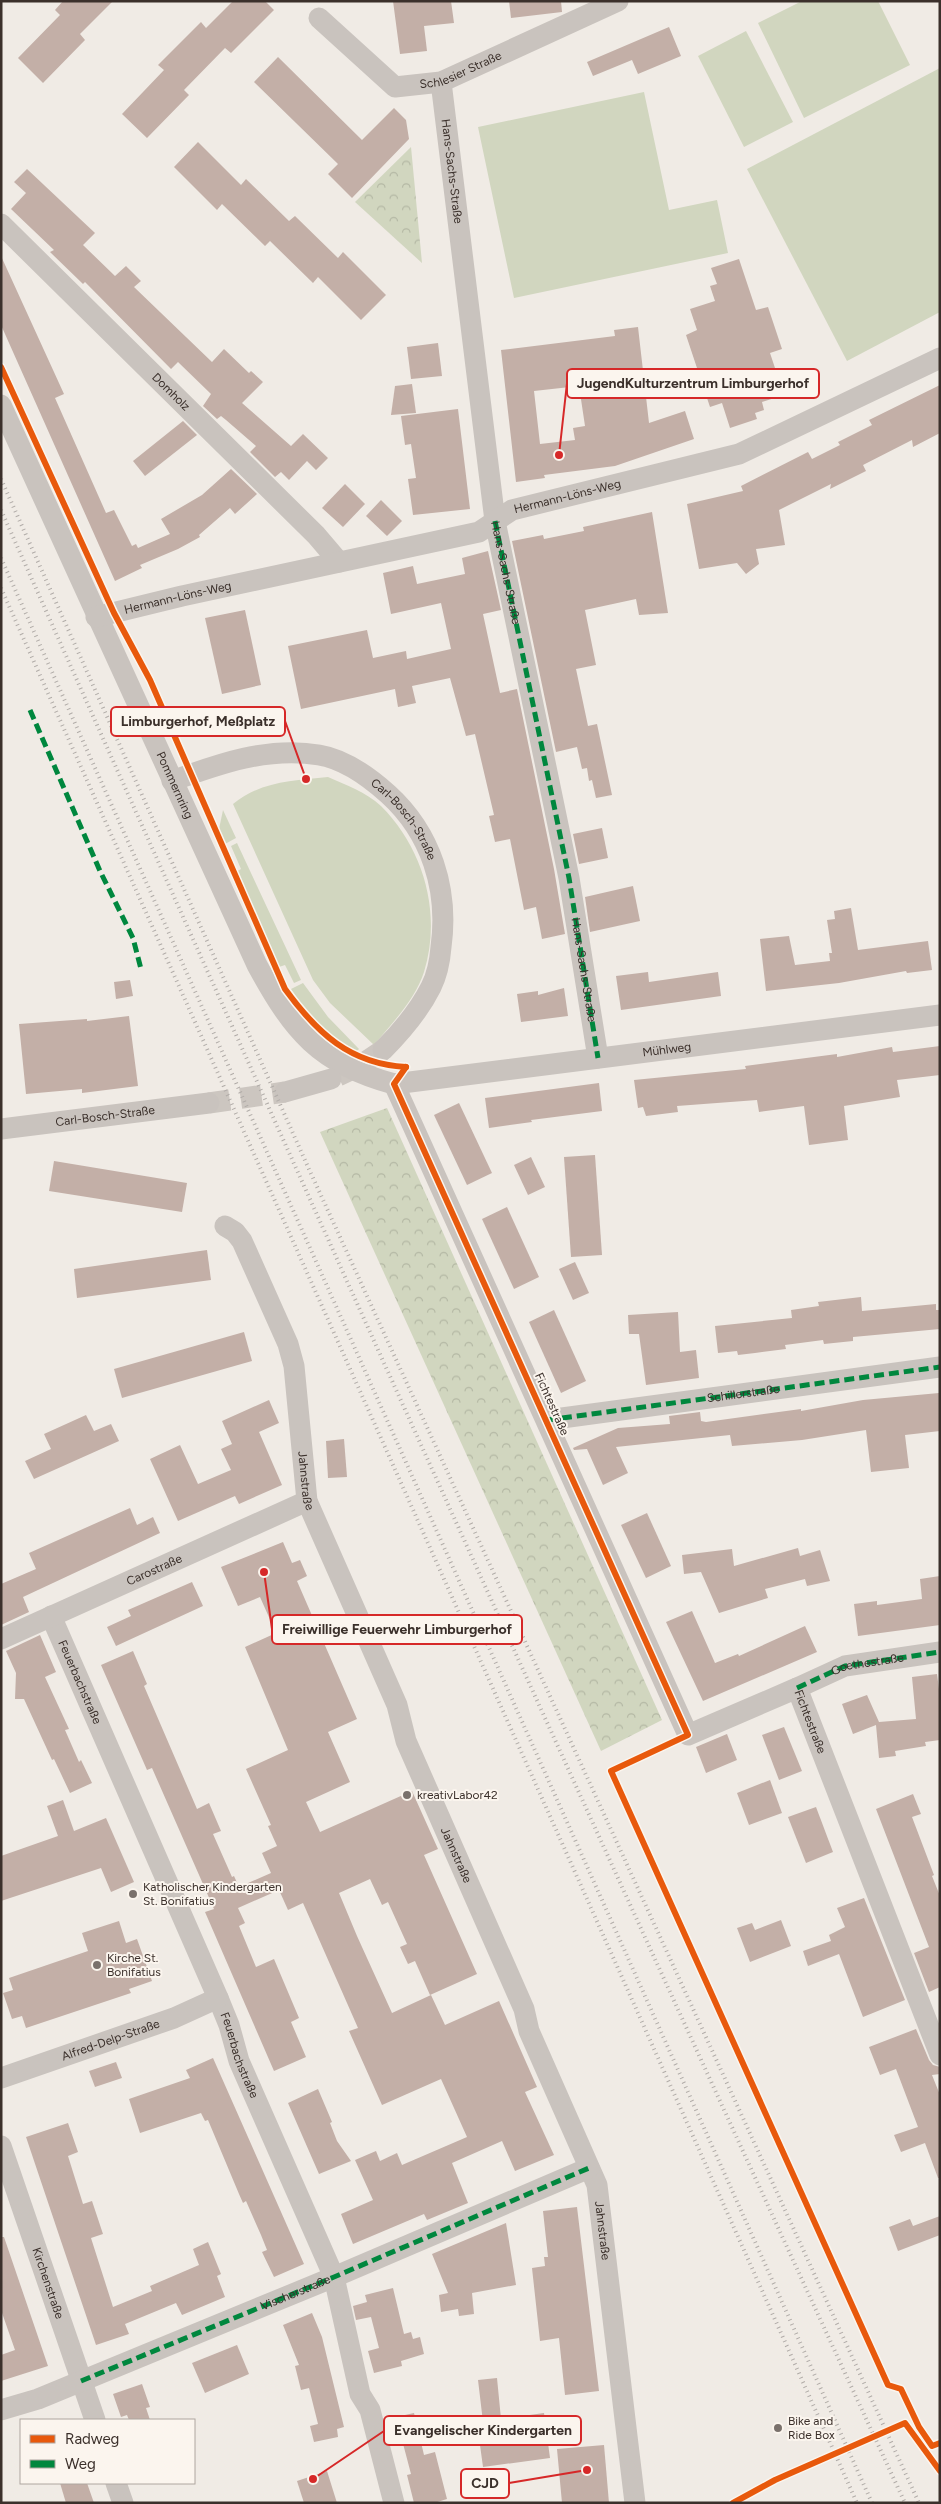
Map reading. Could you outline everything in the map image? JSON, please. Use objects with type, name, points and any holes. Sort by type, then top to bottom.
[{"type":"street","name":"Schlesier Straße","points":[[319,18],[395,87],[441,82],[618,1]]},
{"type":"street","name":"Hans-Sachs-Straße","points":[[441,82],[495,521],[569,878],[598,1058]]},
{"type":"street","name":"Domholz","points":[[1,224],[316,534],[339,562]]},
{"type":"street","name":"Hermann-Löns-Weg","points":[[96,618],[182,596],[479,532],[512,510],[739,454],[940,358]]},
{"type":"street","name":"Pommernring","points":[[1,405],[96,618],[257,965],[278,1003],[296,1028],[318,1049],[340,1064],[368,1077],[394,1084]]},
{"type":"street","name":"Carl-Bosch-Straße","points":[[172,781],[210,767],[266,753],[320,755],[351,768],[376,783],[401,806],[420,832],[433,858],[442,891],[444,924],[440,956],[432,985],[417,1012],[383,1050]]},
{"type":"street","name":"Mühlweg","points":[[394,1084],[940,1015]]},
{"type":"street","points":[[285,1092],[331,1079]]},
{"type":"street","name":"Fichtestraße","points":[[394,1084],[688,1735],[797,1688],[940,2054]]},
{"type":"street","name":"Carl-Bosch-Straße","points":[[1,1129],[209,1103]]},
{"type":"street","name":"Jahnstraße","points":[[225,1226],[235,1232],[242,1241],[288,1344],[298,1387],[307,1501],[397,1705],[406,1741],[520,2000],[529,2031],[597,2185],[635,2503]]},
{"type":"street","name":"Schillerstraße","points":[[547,1420],[940,1367]]},
{"type":"street","name":"Carostraße","points":[[1,1640],[307,1501]]},
{"type":"street","name":"Feuerbachstraße","points":[[51,1616],[218,1998],[229,2025],[239,2061],[334,2277],[360,2394],[370,2410],[394,2503]]},
{"type":"street","name":"Goethestraße","points":[[797,1688],[845,1666],[940,1652]]},
{"type":"street","name":"Alfred-Delp-Straße","points":[[1,2078],[174,2018],[218,1998]]},
{"type":"street","name":"Kirchenstraße","points":[[1,2146],[95,2419]]},
{"type":"street","name":"Vischerstraße","points":[[1,2410],[81,2381],[334,2277],[589,2168]]},
{"type":"street","points":[[116,2484],[123,2503]]},
{"type":"green space","points":[[802,1],[878,1],[910,65],[804,118],[758,23]]},
{"type":"green space","points":[[746,31],[793,122],[744,147],[698,56]]},
{"type":"green space","points":[[940,68],[940,312],[847,361],[747,169]]},
{"type":"green space","points":[[644,92],[669,210],[717,200],[728,253],[514,298],[478,127]]},
{"type":"green space","points":[[411,147],[422,263],[355,202]]},
{"type":"green space","points":[[328,777],[369,797],[381,806],[396,823],[418,862],[430,905],[431,928],[429,950],[420,982],[402,1011],[374,1045],[330,1003],[313,980],[233,804],[244,796],[266,786],[290,781]]},
{"type":"green space","points":[[223,810],[236,838],[225,844],[219,829]]},
{"type":"green space","points":[[237,843],[301,980],[294,983],[285,965],[279,967],[236,872],[241,869],[231,846]]},
{"type":"green space","points":[[303,983],[328,1017],[359,1049],[357,1051],[336,1039],[305,1009],[291,989]]},
{"type":"green space","points":[[387,1108],[662,1720],[601,1751],[320,1132]]},
{"type":"building","points":[[63,1],[113,1],[80,34],[85,40],[43,83],[18,58],[60,15],[55,10]]},
{"type":"building","points":[[233,1],[265,1],[274,10],[231,53],[225,48],[184,90],[189,95],[147,138],[122,114],[164,70],[158,65],[201,22],[206,28]]},
{"type":"building","points":[[393,1],[451,1],[454,23],[424,26],[427,51],[400,54]]},
{"type":"building","points":[[509,1],[561,1],[562,12],[511,18]]},
{"type":"building","points":[[669,27],[681,56],[638,74],[632,60],[593,76],[587,62]]},
{"type":"building","points":[[278,57],[362,140],[394,108],[406,120],[409,139],[352,198],[328,174],[338,164],[254,82]]},
{"type":"building","points":[[198,142],[241,185],[246,179],[289,221],[295,216],[338,258],[343,252],[386,295],[361,320],[318,277],[313,283],[270,241],[265,246],[222,204],[217,210],[174,167]]},
{"type":"building","points":[[27,169],[95,233],[83,245],[115,276],[126,266],[141,281],[134,287],[212,362],[224,349],[249,373],[251,371],[263,382],[242,403],[291,446],[303,434],[328,458],[316,470],[307,461],[289,480],[281,472],[275,477],[250,452],[256,446],[221,416],[217,419],[203,406],[211,394],[178,362],[171,369],[85,282],[83,284],[50,252],[54,250],[11,209],[26,193],[14,182]]},
{"type":"building","points":[[1,256],[64,394],[55,398],[106,513],[114,510],[132,546],[136,544],[138,548],[170,534],[161,519],[202,495],[231,469],[257,494],[235,514],[230,508],[199,535],[200,537],[178,549],[140,565],[142,568],[115,581],[1,325]]},
{"type":"building","points":[[739,259],[756,310],[768,307],[782,349],[770,353],[784,395],[762,402],[764,410],[755,413],[757,419],[730,428],[722,403],[710,407],[686,335],[697,330],[690,309],[715,301],[710,286],[717,284],[711,268]]},
{"type":"building","points":[[638,327],[649,423],[685,411],[694,439],[615,466],[544,475],[545,478],[516,482],[501,350],[615,336],[614,330]],"holes":[[[579,386],[585,426],[573,428],[575,440],[540,444],[534,391]]]},
{"type":"building","points":[[438,343],[442,376],[411,379],[407,347]]},
{"type":"building","points":[[412,384],[416,413],[391,415],[395,386]]},
{"type":"building","points":[[940,385],[940,433],[913,447],[912,440],[863,465],[866,471],[830,489],[831,484],[779,510],[785,545],[756,549],[759,564],[746,574],[737,563],[699,569],[687,504],[743,491],[741,486],[808,452],[812,459],[840,445],[838,442],[872,425],[869,420]]},
{"type":"building","points":[[458,409],[470,509],[413,515],[408,479],[416,478],[411,444],[405,445],[401,416]]},
{"type":"building","points":[[183,421],[197,435],[145,476],[133,461]]},
{"type":"building","points":[[345,484],[365,504],[343,527],[322,508]]},
{"type":"building","points":[[381,500],[402,521],[387,536],[366,516]]},
{"type":"building","points":[[652,512],[668,613],[639,615],[636,599],[585,610],[596,665],[576,669],[588,726],[597,724],[612,795],[596,798],[592,780],[589,781],[587,768],[582,769],[577,747],[556,752],[512,541],[543,535],[544,539],[584,531],[583,527]]},
{"type":"building","points":[[488,551],[501,610],[483,614],[500,693],[517,689],[554,869],[565,934],[542,939],[536,907],[524,910],[510,839],[495,842],[489,816],[494,815],[475,734],[466,736],[450,678],[412,686],[416,703],[398,707],[395,689],[301,709],[288,646],[367,630],[373,658],[406,651],[407,659],[451,649],[441,603],[391,614],[383,573],[413,566],[417,584],[465,574],[462,558]]},
{"type":"building","points":[[245,610],[261,685],[222,694],[205,618]]},
{"type":"building","points":[[602,828],[608,858],[579,864],[573,834]]},
{"type":"building","points":[[633,886],[640,921],[590,932],[585,897]]},
{"type":"building","points":[[851,908],[858,950],[928,941],[932,970],[907,973],[906,971],[839,983],[766,991],[760,939],[789,936],[795,965],[830,961],[829,953],[832,953],[827,920],[835,919],[834,911]]},
{"type":"building","points":[[648,972],[649,982],[718,972],[721,996],[621,1010],[616,976]]},
{"type":"building","points":[[130,980],[133,996],[116,999],[114,982]]},
{"type":"building","points":[[564,988],[568,1016],[521,1022],[517,994],[538,991],[538,995]]},
{"type":"building","points":[[129,1016],[138,1086],[82,1093],[82,1089],[26,1094],[19,1024],[87,1019],[87,1021]]},
{"type":"building","points":[[940,1046],[940,1075],[897,1080],[900,1097],[844,1106],[848,1140],[809,1145],[804,1106],[759,1112],[757,1100],[677,1106],[678,1112],[646,1116],[643,1107],[638,1108],[634,1080],[746,1069],[745,1066],[837,1054],[837,1057],[892,1047],[893,1052]]},
{"type":"building","points":[[599,1083],[602,1111],[531,1120],[532,1122],[489,1128],[485,1098]]},
{"type":"building","points":[[459,1103],[492,1173],[467,1185],[434,1115]]},
{"type":"building","points":[[595,1155],[602,1255],[571,1257],[564,1157]]},
{"type":"building","points":[[531,1157],[545,1187],[528,1195],[514,1165]]},
{"type":"building","points":[[54,1161],[187,1183],[182,1212],[49,1191]]},
{"type":"building","points":[[507,1207],[539,1277],[514,1289],[482,1219]]},
{"type":"building","points":[[207,1250],[211,1280],[77,1298],[74,1269]]},
{"type":"building","points":[[575,1262],[589,1293],[573,1300],[559,1269]]},
{"type":"building","points":[[861,1297],[862,1311],[936,1304],[936,1310],[940,1310],[940,1329],[853,1337],[853,1341],[824,1344],[823,1340],[785,1345],[786,1349],[738,1355],[737,1351],[718,1353],[715,1326],[792,1318],[791,1310],[819,1306],[818,1302]]},
{"type":"building","points":[[554,1310],[586,1381],[561,1393],[529,1322]]},
{"type":"building","points":[[678,1312],[680,1352],[696,1350],[699,1378],[646,1385],[639,1334],[629,1334],[628,1315]]},
{"type":"building","points":[[244,1332],[252,1361],[122,1398],[114,1369]]},
{"type":"building","points":[[939,1393],[940,1431],[905,1435],[909,1468],[871,1472],[866,1430],[802,1440],[732,1446],[730,1435],[616,1447],[628,1473],[603,1485],[587,1449],[574,1450],[573,1448],[618,1428],[670,1424],[669,1416],[700,1412],[701,1421],[706,1422],[801,1409],[801,1411],[863,1400]]},
{"type":"building","points":[[269,1400],[279,1423],[259,1432],[282,1485],[239,1504],[235,1496],[178,1521],[150,1459],[180,1445],[198,1484],[231,1470],[221,1449],[232,1444],[222,1421]]},
{"type":"building","points":[[86,1415],[94,1431],[111,1424],[119,1441],[34,1479],[25,1461],[51,1449],[44,1434]]},
{"type":"building","points":[[344,1439],[347,1477],[328,1478],[326,1441]]},
{"type":"building","points":[[130,1508],[137,1525],[153,1517],[160,1533],[23,1597],[29,1612],[1,1625],[1,1584],[36,1569],[29,1553]]},
{"type":"building","points":[[647,1513],[671,1566],[646,1578],[621,1525]]},
{"type":"building","points":[[283,1542],[292,1563],[300,1560],[307,1576],[297,1581],[357,1719],[328,1732],[350,1782],[306,1802],[320,1832],[412,1791],[438,1849],[424,1855],[477,1974],[430,1995],[415,1961],[408,1964],[400,1947],[407,1944],[388,1902],[382,1905],[370,1879],[339,1893],[357,1936],[392,2013],[431,1995],[445,2025],[499,2001],[537,2087],[525,2092],[554,2155],[515,2171],[502,2141],[452,2163],[468,2203],[427,2220],[424,2214],[353,2244],[341,2214],[373,2200],[355,2160],[376,2151],[380,2161],[397,2153],[402,2165],[467,2137],[441,2079],[382,2105],[349,2031],[358,2028],[303,1903],[288,1910],[279,1890],[238,1908],[245,1923],[239,1926],[256,1967],[274,1959],[299,2018],[291,2022],[306,2057],[274,2071],[205,1912],[214,1909],[152,1768],[147,1770],[101,1665],[133,1651],[147,1684],[144,1686],[197,1809],[209,1803],[221,1831],[213,1834],[232,1877],[234,1876],[239,1887],[271,1873],[262,1853],[277,1846],[268,1826],[271,1825],[246,1769],[288,1750],[245,1647],[276,1633],[260,1597],[238,1606],[221,1567]]},
{"type":"building","points":[[798,1548],[800,1556],[820,1550],[830,1581],[807,1586],[805,1579],[765,1589],[768,1598],[719,1613],[701,1572],[684,1574],[682,1555],[732,1549],[734,1566]]},
{"type":"building","points":[[940,1576],[940,1625],[858,1636],[854,1604],[877,1601],[877,1605],[922,1599],[920,1579]]},
{"type":"building","points":[[192,1582],[203,1606],[116,1646],[107,1627],[131,1616],[128,1610]]},
{"type":"building","points":[[692,1611],[715,1663],[738,1654],[739,1656],[805,1626],[817,1652],[703,1701],[666,1622]]},
{"type":"building","points":[[40,1635],[56,1672],[45,1677],[69,1729],[65,1730],[79,1762],[81,1760],[92,1783],[70,1793],[54,1759],[52,1760],[24,1699],[15,1699],[16,1673],[6,1651]]},
{"type":"building","points":[[937,1674],[940,1697],[940,1740],[925,1742],[926,1746],[895,1751],[896,1756],[879,1758],[876,1725],[853,1734],[842,1704],[867,1695],[879,1722],[916,1719],[912,1677]]},
{"type":"building","points":[[784,1727],[802,1771],[779,1780],[762,1735]]},
{"type":"building","points":[[727,1734],[737,1760],[706,1773],[696,1747]]},
{"type":"building","points":[[770,1780],[782,1813],[749,1825],[737,1793]]},
{"type":"building","points":[[913,1794],[921,1814],[912,1817],[940,1896],[940,1987],[929,1992],[914,1953],[929,1947],[876,1809]]},
{"type":"building","points":[[63,1800],[74,1831],[106,1818],[134,1882],[111,1892],[101,1868],[1,1901],[1,1856],[58,1836],[47,1806]]},
{"type":"building","points":[[816,1807],[833,1852],[806,1863],[788,1817]]},
{"type":"building","points":[[864,1898],[905,2000],[863,2017],[839,1954],[808,1966],[803,1951],[831,1941],[829,1935],[845,1927],[837,1908]]},
{"type":"building","points":[[781,1920],[791,1946],[750,1962],[737,1928],[752,1923],[755,1930]]},
{"type":"building","name":"Kirche St. Bonifatius","points":[[119,1921],[126,1943],[137,1939],[152,1981],[129,1989],[131,1993],[26,2028],[22,2016],[12,2019],[3,1993],[13,1990],[9,1978],[88,1951],[82,1933]]},
{"type":"building","points":[[916,2029],[929,2060],[933,2065],[940,2067],[940,2074],[932,2075],[940,2095],[940,2178],[938,2178],[925,2143],[901,2152],[894,2135],[918,2127],[896,2069],[880,2075],[869,2047]]},
{"type":"building","points":[[213,2058],[304,2264],[274,2277],[262,2252],[267,2250],[261,2235],[246,2201],[243,2203],[208,2120],[205,2121],[201,2113],[140,2133],[129,2099],[190,2078],[186,2070]]},
{"type":"building","points":[[116,2062],[122,2078],[95,2087],[89,2071]]},
{"type":"building","points":[[318,2089],[332,2122],[330,2123],[337,2141],[351,2161],[319,2174],[288,2103]]},
{"type":"building","points":[[68,2123],[78,2152],[68,2156],[83,2204],[92,2201],[103,2234],[91,2238],[113,2307],[152,2291],[150,2286],[199,2265],[193,2249],[208,2242],[221,2274],[217,2276],[225,2297],[182,2315],[176,2303],[125,2324],[129,2334],[96,2345],[26,2137]]},
{"type":"building","points":[[577,2207],[599,2391],[565,2395],[559,2338],[540,2341],[532,2268],[545,2266],[544,2257],[548,2257],[543,2211]]},
{"type":"building","points":[[940,2216],[940,2235],[898,2251],[889,2227],[910,2219],[913,2226]]},
{"type":"building","points":[[506,2223],[516,2285],[472,2293],[474,2314],[459,2316],[458,2309],[441,2312],[439,2295],[448,2293],[432,2254]]},
{"type":"building","points":[[1,2237],[4,2237],[48,2366],[1,2381],[1,2355],[15,2350],[1,2310]]},
{"type":"building","points":[[393,2288],[404,2334],[411,2332],[413,2339],[420,2337],[424,2354],[401,2361],[402,2366],[374,2373],[368,2351],[379,2348],[371,2317],[356,2320],[353,2306],[367,2302],[365,2295]]},
{"type":"building","points":[[312,2313],[322,2337],[344,2427],[337,2429],[338,2437],[314,2442],[310,2426],[318,2424],[309,2388],[301,2390],[295,2366],[299,2365],[283,2325]]},
{"type":"building","points":[[237,2345],[249,2374],[205,2393],[192,2363]]},
{"type":"building","points":[[497,2378],[501,2419],[544,2413],[550,2458],[483,2467],[477,2423],[483,2422],[478,2380]]},
{"type":"building","points":[[142,2384],[150,2407],[146,2408],[150,2419],[129,2419],[127,2415],[121,2417],[113,2394]]},
{"type":"building","points":[[414,2413],[424,2455],[435,2452],[447,2499],[434,2503],[414,2503],[407,2475],[411,2474],[396,2417]]},
{"type":"building","points":[[604,2445],[609,2503],[562,2503],[557,2449]]},
{"type":"building","points":[[327,2471],[337,2503],[304,2503],[297,2481]]},
{"type":"building","points":[[60,2484],[87,2484],[94,2503],[66,2503]]},
{"type":"tunnel","points":[[338,1076],[359,1066],[383,1050]]},
{"type":"tunnel","points":[[209,1103],[285,1092]]},
{"type":"railway","points":[[1,479],[308,1167],[919,2503]]},
{"type":"railway","points":[[1,510],[450,1508],[676,2006],[905,2503]]},
{"type":"railway","points":[[1,558],[872,2503]]},
{"type":"railway","points":[[1,588],[857,2503]]},
{"type":"marked path","points":[[495,521],[569,878],[598,1058]]},
{"type":"marked path","points":[[30,710],[100,871],[133,938],[141,969]]},
{"type":"marked path","points":[[547,1420],[940,1367]]},
{"type":"marked path","points":[[797,1688],[845,1666],[940,1652]]},
{"type":"marked path","points":[[81,2381],[334,2277],[589,2168]]},
{"type":"cycle path","points":[[1,367],[114,613],[150,680],[285,989],[310,1019],[336,1043],[368,1060],[386,1065],[406,1067]]},
{"type":"cycle path","points":[[406,1067],[394,1084],[688,1735],[611,1771],[888,2385],[901,2389],[919,2427],[932,2446],[940,2443]]},
{"type":"cycle path","points":[[733,2503],[775,2480],[905,2423],[940,2471]]},
{"type":"place","name":"JugendKulturzentrum Limburgerhof","points":[[559,455]]},
{"type":"place","name":"Limburgerhof, Meßplatz","points":[[306,779]]},
{"type":"place","name":"Freiwillige Feuerwehr Limburgerhof","points":[[264,1572]]},
{"type":"place","name":"kreativLabor42","points":[[407,1795]]},
{"type":"place","name":"Katholischer Kindergarten St. Bonifatius","points":[[133,1894]]},
{"type":"place","name":"Kirche St. Bonifatius","points":[[97,1965]]},
{"type":"place","name":"Bike and Ride Box","points":[[778,2428]]},
{"type":"place","name":"CJD","points":[[587,2470]]},
{"type":"place","name":"Evangelischer Kindergarten","points":[[313,2479]]}]
